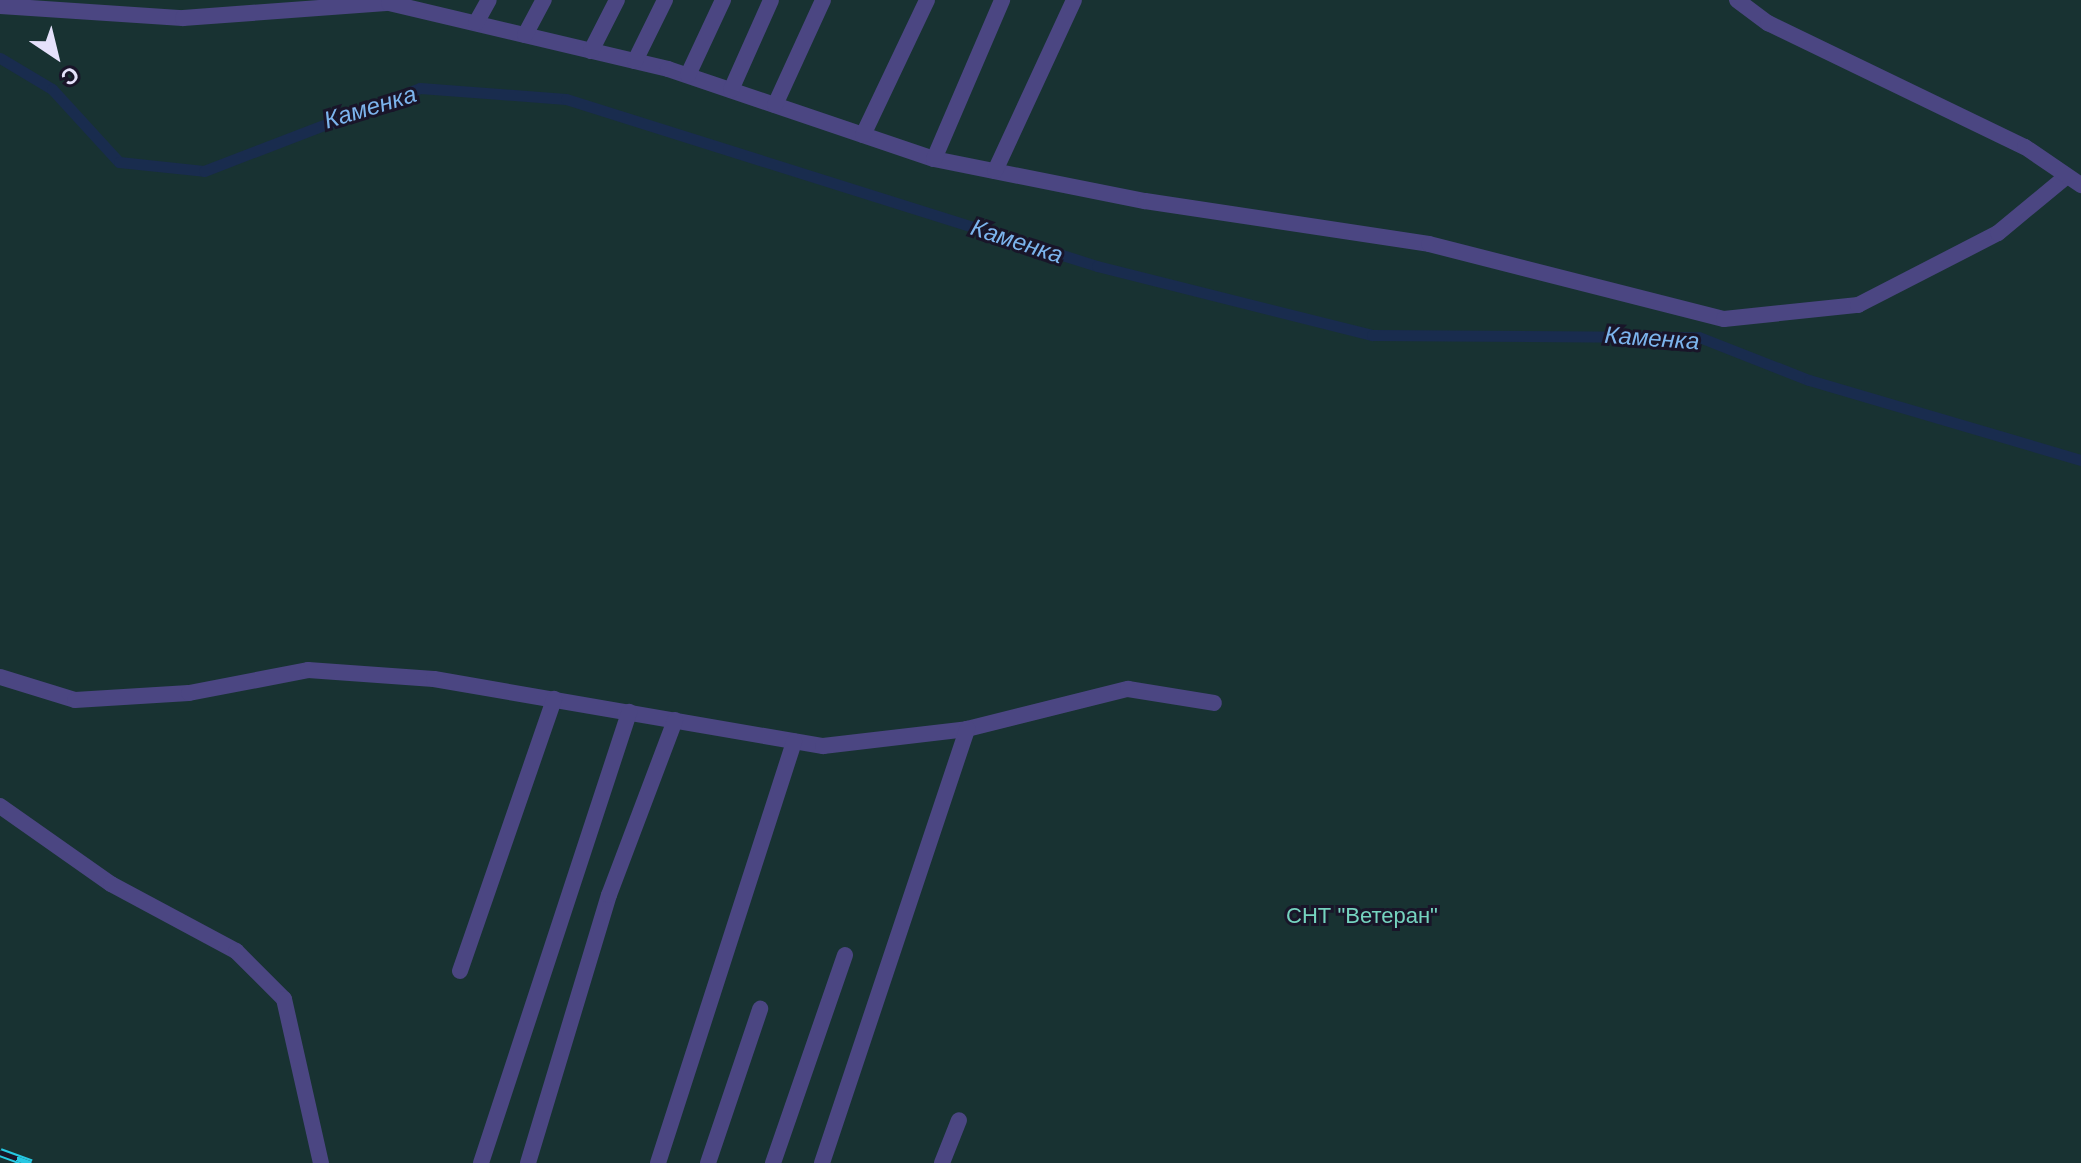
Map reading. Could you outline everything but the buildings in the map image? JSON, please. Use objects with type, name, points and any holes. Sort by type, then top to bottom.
[{"type":"street","points":[[139,16],[147,0]]},
{"type":"street","points":[[183,18],[191,0]]},
{"type":"street","points":[[476,23],[489,0]]},
{"type":"street","points":[[525,35],[544,0]]},
{"type":"street","points":[[591,51],[617,0]]},
{"type":"street","points":[[635,61],[665,0]]},
{"type":"street","points":[[688,75],[723,0]]},
{"type":"street","points":[[731,90],[771,0]]},
{"type":"street","points":[[775,105],[823,0]]},
{"type":"street","points":[[863,135],[927,0]]},
{"type":"street","points":[[934,159],[1002,0]]},
{"type":"street","points":[[995,171],[1074,0]]},
{"type":"street","points":[[0,6],[97,7],[139,16],[183,18],[232,8],[291,5],[390,2],[436,7],[476,23],[688,75],[934,159],[1429,244],[1724,319],[1858,305],[1998,233],[2074,181],[2025,147],[1768,23],[1737,0]]},
{"type":"street","points":[[0,677],[75,700],[189,693],[308,670],[434,679],[823,746],[967,729],[1128,689],[1214,703]]},
{"type":"street","points":[[460,971],[554,699]]},
{"type":"street","points":[[481,1163],[629,712]]},
{"type":"street","points":[[528,1163],[609,895],[675,720]]},
{"type":"street","points":[[822,1163],[967,729]]},
{"type":"street","points":[[658,1163],[794,741]]},
{"type":"street","points":[[0,806],[111,884],[236,951],[284,999],[321,1163]]},
{"type":"street","points":[[773,1163],[845,955]]},
{"type":"street","points":[[708,1163],[760,1009]]},
{"type":"street","points":[[942,1163],[959,1120]]},
{"type":"green space","name":"СНТ \"Ветеран\"","points":[[0,0],[2081,0],[2081,1163],[0,1163]]},
{"type":"waterway","name":"Каменка","points":[[0,58],[52,89],[119,162],[204,171],[420,88],[566,99],[1097,266],[1372,335],[1699,337],[1809,380],[2081,460]]},
{"type":"railway","points":[[0,1152],[31,1163]]}]
